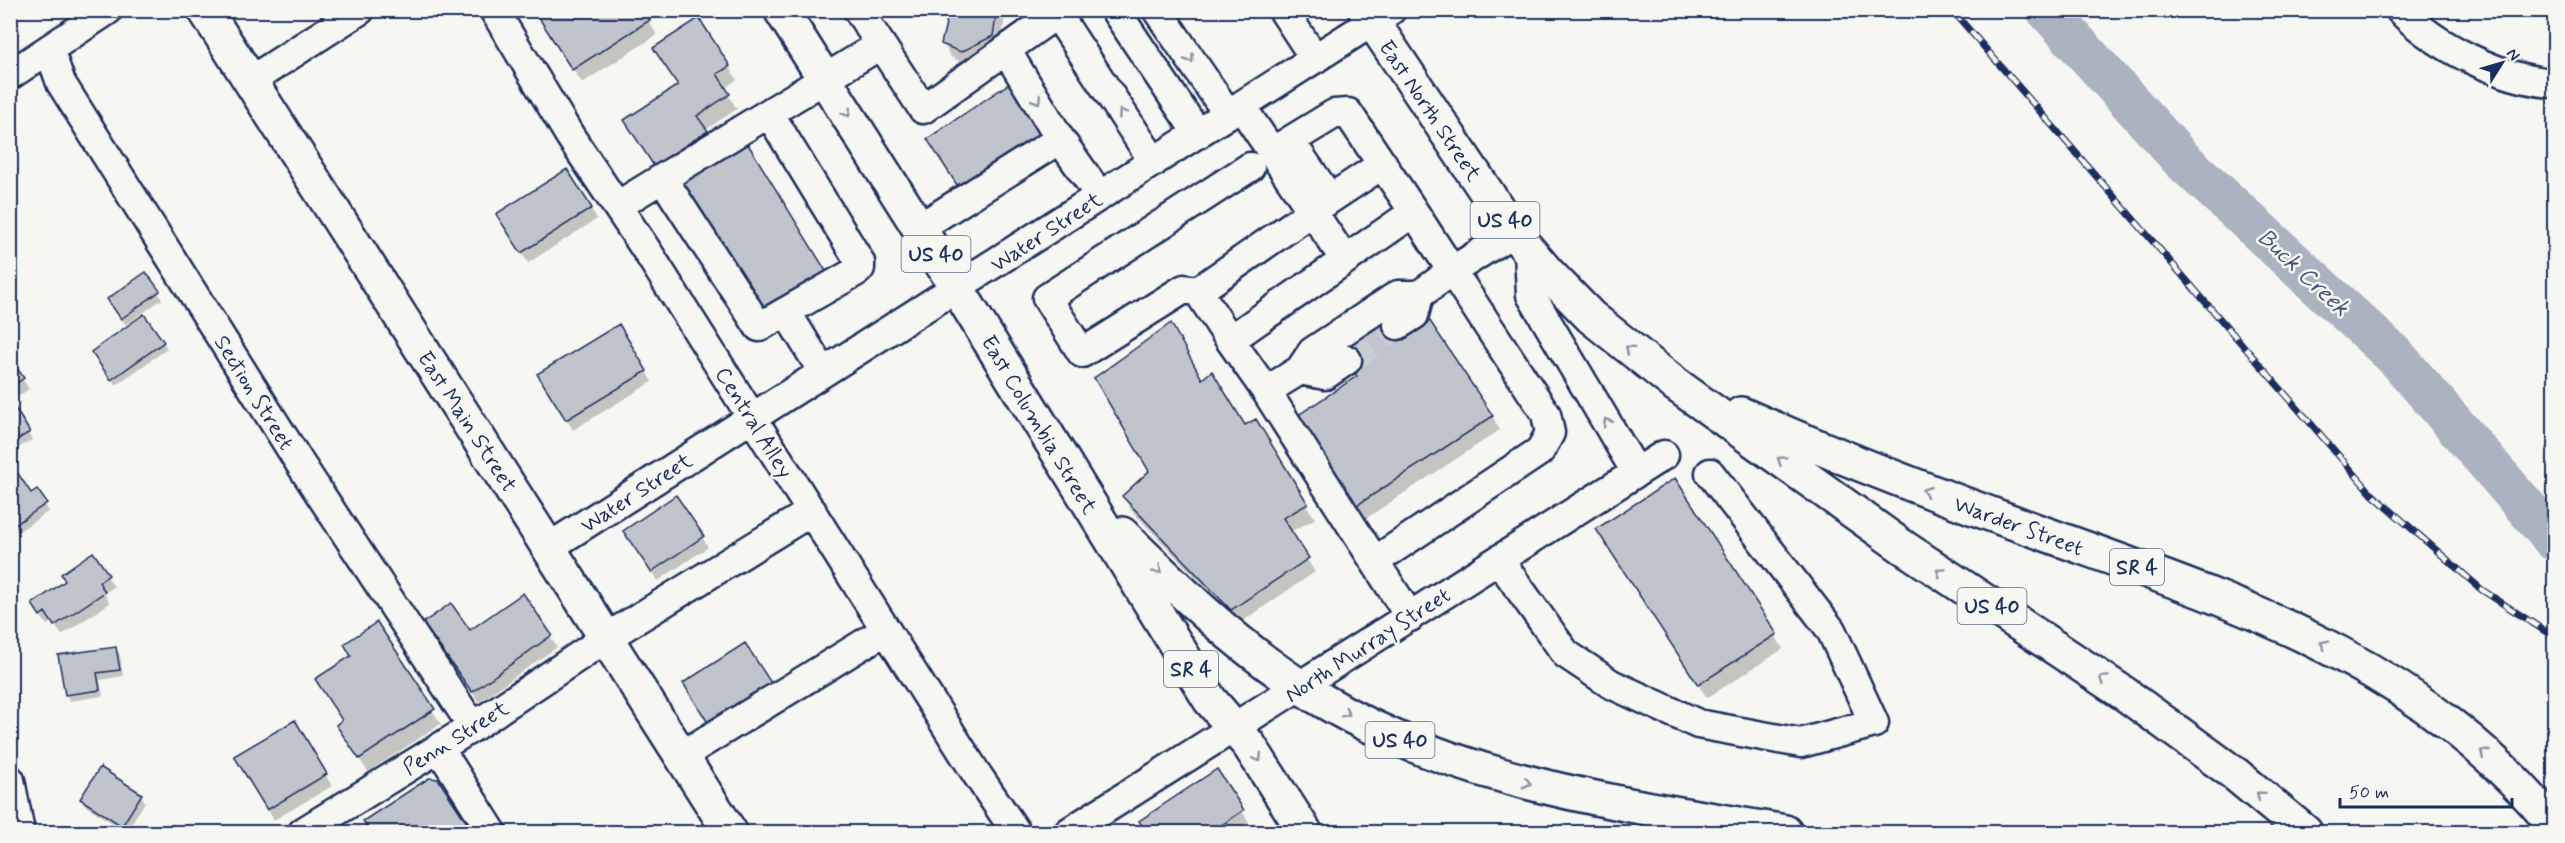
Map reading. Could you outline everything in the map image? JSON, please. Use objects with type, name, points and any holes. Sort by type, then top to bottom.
[{"type":"main road","name":"East Main Street","points":[[205,10],[730,832]]},
{"type":"main road","name":"East Columbia Street","points":[[781,10],[957,288],[1210,700],[1237,728],[1305,832]]},
{"type":"main road","name":"East North Street","points":[[1376,14],[1521,242],[1591,317],[1675,384]]},
{"type":"main road","name":"Warder Street","points":[[1675,384],[1804,442],[1917,488],[2262,615],[2338,651],[2394,683],[2450,724],[2500,767],[2554,825]]},
{"type":"main road","name":"US 40","points":[[1675,384],[1904,547],[2125,694],[2235,774],[2305,832]]},
{"type":"main road","name":"US 40","points":[[1086,500],[1171,582],[1251,650],[1301,687],[1339,710],[1389,735],[1456,762],[1515,780],[1591,798],[1785,832]]},
{"type":"street","points":[[10,75],[108,10]]},
{"type":"street","points":[[250,81],[360,10]]},
{"type":"street","name":"Central Alley","points":[[494,10],[570,136],[753,418],[1016,832]]},
{"type":"street","points":[[858,10],[923,109],[1060,12],[1154,162]]},
{"type":"street","points":[[1114,10],[1198,134]]},
{"type":"street","points":[[1157,10],[1234,110],[1270,153],[1321,206],[1345,260]]},
{"type":"street","points":[[1283,10],[1315,59]]},
{"type":"street","points":[[2400,10],[2435,39],[2471,59],[2512,74],[2554,83]]},
{"type":"street","name":"Water Street","points":[[549,548],[1315,59],[1376,14]]},
{"type":"street","points":[[617,206],[880,45]]},
{"type":"street","name":"Section Street","points":[[49,49],[61,83],[301,465],[474,727]]},
{"type":"street","points":[[1006,50],[1060,138],[1100,196]]},
{"type":"street","points":[[663,179],[756,324],[763,327],[857,271],[860,268],[860,262],[769,113]]},
{"type":"street","points":[[1375,561],[1540,451],[1550,433],[1546,414],[1383,164],[1348,113],[1334,114],[1270,153],[1047,298],[1082,353],[1184,289],[1198,291],[1383,164]]},
{"type":"street","points":[[919,228],[1060,138]]},
{"type":"street","points":[[1230,340],[1413,212]]},
{"type":"street","points":[[1266,391],[1300,370],[1312,352],[1398,295],[1419,295],[1452,271],[1521,242],[1531,295],[1636,472]]},
{"type":"street","points":[[1198,291],[1266,391],[1410,617]]},
{"type":"street","points":[[1398,325],[1414,315],[1419,295]]},
{"type":"street","points":[[787,313],[823,372]]},
{"type":"street","points":[[1300,370],[1325,375],[1347,360]]},
{"type":"street","name":"North Murray Street","points":[[1075,831],[1664,455]]},
{"type":"street","points":[[1499,560],[1566,654],[1611,684],[1698,724],[1801,743],[1875,723],[1831,630],[1710,473]]},
{"type":"street","name":"Penn Street","points":[[303,832],[442,754],[474,727],[606,638],[812,511]]},
{"type":"street","points":[[681,756],[886,630]]},
{"type":"street","points":[[442,754],[492,832]]},
{"type":"street","points":[[10,780],[20,832]]},
{"type":"building","points":[[534,10],[644,10],[650,20],[572,70]]},
{"type":"building","points":[[949,10],[997,10],[993,36],[961,52],[941,44]]},
{"type":"building","points":[[699,18],[730,66],[717,74],[730,94],[697,116],[708,131],[654,166],[624,120],[678,85],[653,48]]},
{"type":"building","points":[[1013,81],[1045,130],[959,188],[927,139]]},
{"type":"building","points":[[746,141],[829,276],[761,317],[678,182]]},
{"type":"building","points":[[567,169],[592,208],[521,253],[496,214]]},
{"type":"building","points":[[146,272],[160,291],[121,319],[107,299]]},
{"type":"building","points":[[1387,308],[1406,337],[1430,321],[1493,416],[1356,506],[1297,416],[1357,376],[1335,342]]},
{"type":"building","points":[[144,314],[164,342],[111,380],[91,352]]},
{"type":"building","points":[[1171,323],[1202,379],[1212,371],[1245,425],[1256,419],[1308,504],[1283,518],[1309,558],[1231,610],[1122,496],[1149,471],[1094,378]]},
{"type":"building","points":[[619,324],[647,371],[566,420],[537,374]]},
{"type":"building","points":[[10,358],[24,378],[10,388]]},
{"type":"building","points":[[10,400],[30,432],[10,444]]},
{"type":"building","points":[[11,463],[31,493],[37,489],[47,503],[13,526],[10,523]]},
{"type":"building","points":[[1675,478],[1777,634],[1698,685],[1596,529]]},
{"type":"building","points":[[676,495],[704,536],[651,572],[623,531]]},
{"type":"building","points":[[93,552],[109,575],[99,582],[105,592],[54,626],[45,612],[40,616],[32,604],[65,581],[61,574]]},
{"type":"building","points":[[523,593],[552,635],[472,692],[423,623],[451,603],[470,630]]},
{"type":"building","points":[[377,622],[435,709],[359,759],[336,725],[342,720],[315,679],[351,656],[344,644]]},
{"type":"building","points":[[745,643],[775,689],[712,729],[683,683]]},
{"type":"building","points":[[116,647],[120,670],[97,673],[100,690],[65,695],[58,655]]},
{"type":"building","points":[[295,720],[327,774],[267,810],[234,756]]},
{"type":"building","points":[[100,767],[142,794],[122,826],[80,799]]},
{"type":"building","points":[[1217,769],[1244,810],[1211,832],[1146,832],[1139,821]]},
{"type":"building","points":[[429,778],[438,779],[469,826],[460,832],[371,832],[363,821]]},
{"type":"waterway","name":"Buck Creek","points":[[2047,10],[2183,161],[2397,358],[2554,540]]},
{"type":"tunnel","points":[[1347,360],[1398,325]]},
{"type":"railway","points":[[1952,10],[2372,494],[2482,590],[2554,637]]}]
